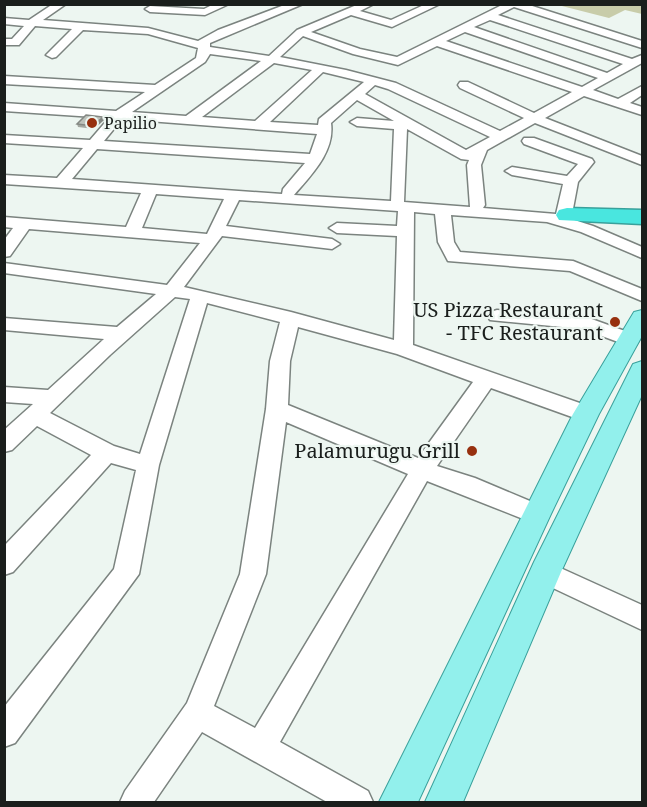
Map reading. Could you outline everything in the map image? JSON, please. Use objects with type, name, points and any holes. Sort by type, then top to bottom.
[{"type":"highway","points":[[565,214],[642,217]]},
{"type":"main road","points":[[398,802],[586,414],[636,329]]},
{"type":"main road","points":[[444,802],[545,572],[642,370]]},
{"type":"street","points":[[4,51],[33,22],[61,4]]},
{"type":"street","points":[[154,33],[185,19],[198,18],[205,12],[224,4]]},
{"type":"street","points":[[266,4],[324,22]]},
{"type":"street","points":[[63,180],[119,115],[201,60],[204,41],[211,36],[298,4]]},
{"type":"street","points":[[191,119],[272,59],[301,32],[369,4]]},
{"type":"street","points":[[351,12],[392,24],[435,4]]},
{"type":"street","points":[[301,32],[357,52],[398,61],[513,4],[638,44]]},
{"type":"street","points":[[540,4],[618,25]]},
{"type":"street","points":[[131,30],[152,7],[205,12]]},
{"type":"street","points":[[489,16],[611,56],[638,60]]},
{"type":"street","points":[[4,21],[154,33],[203,48],[272,59],[374,80],[501,137]]},
{"type":"street","points":[[486,58],[565,21]]},
{"type":"street","points":[[52,55],[81,26]]},
{"type":"street","points":[[551,27],[622,49]]},
{"type":"street","points":[[465,28],[608,77]]},
{"type":"street","points":[[451,35],[574,76]]},
{"type":"street","points":[[527,38],[600,63]]},
{"type":"street","points":[[437,42],[642,111]]},
{"type":"street","points":[[562,83],[622,49],[638,44]]},
{"type":"street","points":[[357,95],[401,123],[466,156],[536,119],[638,60]]},
{"type":"street","points":[[398,61],[406,75]]},
{"type":"street","points":[[260,124],[320,69]]},
{"type":"street","points":[[4,80],[158,89]]},
{"type":"street","points":[[288,192],[316,159],[325,130],[324,122],[374,80]]},
{"type":"street","points":[[4,105],[27,82]]},
{"type":"street","points":[[409,94],[410,82],[516,129]]},
{"type":"street","points":[[464,85],[536,119],[642,161]]},
{"type":"street","points":[[620,103],[642,90]]},
{"type":"street","points":[[4,105],[325,130]]},
{"type":"street","points":[[357,122],[401,123]]},
{"type":"street","points":[[401,123],[402,349]]},
{"type":"street","points":[[4,139],[316,159]]},
{"type":"street","points":[[529,141],[587,162],[571,181],[565,214]]},
{"type":"street","points":[[477,205],[474,165],[481,148]]},
{"type":"street","points":[[512,171],[571,181]]},
{"type":"street","points":[[4,174],[150,190],[369,205],[477,205],[565,214],[607,228],[642,244]]},
{"type":"street","points":[[4,179],[288,192],[442,210],[558,219],[642,253]]},
{"type":"street","points":[[132,232],[150,190]]},
{"type":"street","points":[[4,444],[120,334],[172,290],[214,235],[234,195]]},
{"type":"street","points":[[366,229],[369,205]]},
{"type":"street","points":[[442,210],[446,242],[454,257],[573,266],[642,295]]},
{"type":"street","points":[[4,222],[132,232],[214,235],[335,236],[366,229],[398,231]]},
{"type":"street","points":[[4,252],[25,223]]},
{"type":"street","points":[[4,268],[200,295],[402,349],[586,414]]},
{"type":"street","points":[[4,732],[126,574],[148,465],[200,295]]},
{"type":"street","points":[[496,316],[636,329]]},
{"type":"street","points":[[136,802],[197,713],[253,574],[277,409],[280,361],[291,318]]},
{"type":"street","points":[[4,324],[120,334]]},
{"type":"street","points":[[260,748],[422,470],[487,378]]},
{"type":"street","points":[[4,394],[52,398]]},
{"type":"street","points":[[277,409],[422,470],[536,514]]},
{"type":"street","points":[[35,415],[107,453],[148,465]]},
{"type":"street","points":[[4,564],[107,453]]},
{"type":"street","points":[[545,572],[642,618]]},
{"type":"street","points":[[197,713],[357,802]]},
{"type":"green space","points":[[558,5],[642,5],[642,14],[625,10],[609,18]]},
{"type":"building","name":"Papilio","points":[[86,115],[103,117],[93,126],[77,124]]},
{"type":"place","name":"Papilio","points":[[92,123]]},
{"type":"place","name":"US Pizza Restaurant - TFC Restaurant","points":[[615,322]]},
{"type":"place","name":"Palamurugu Grill","points":[[472,451]]}]
